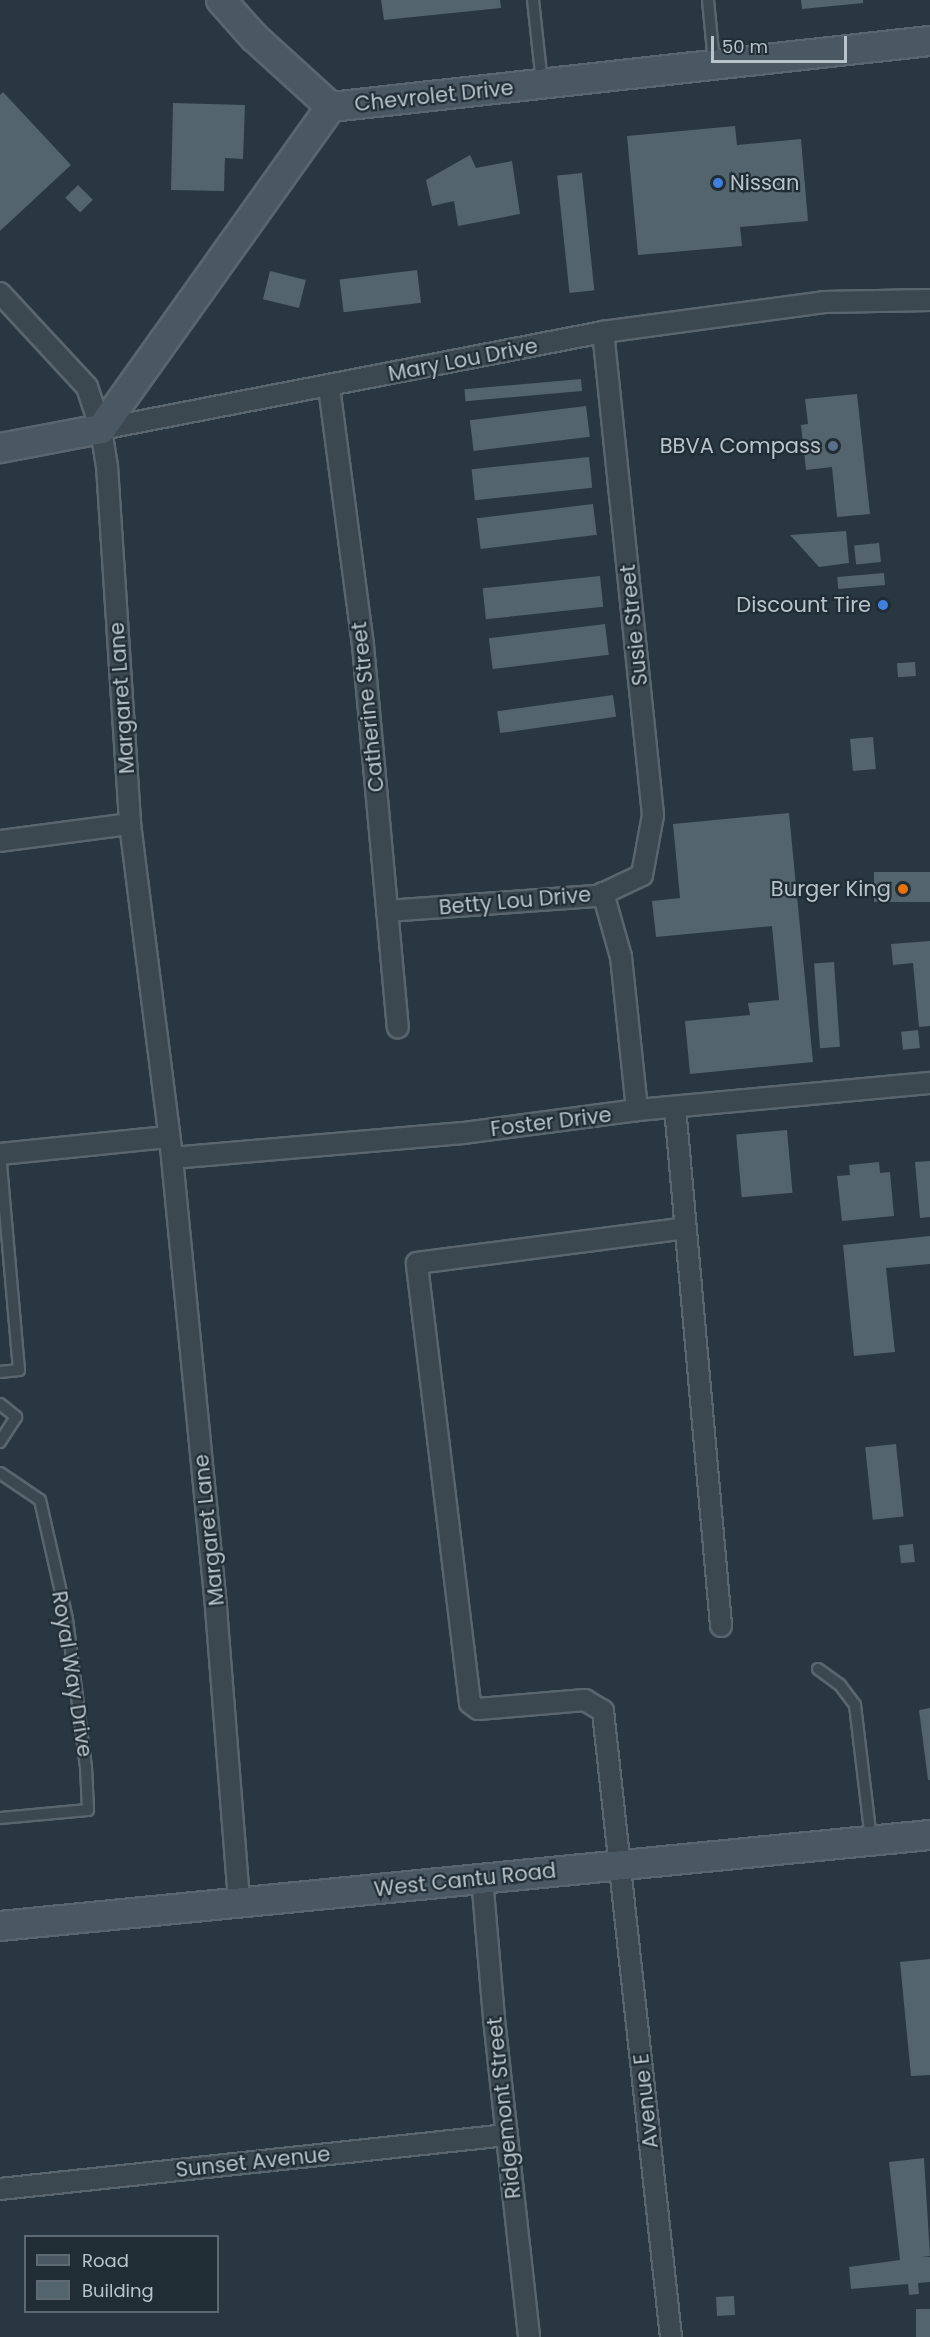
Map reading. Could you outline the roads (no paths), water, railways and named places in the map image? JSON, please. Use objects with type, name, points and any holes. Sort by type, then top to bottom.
[{"type":"main road","points":[[221,0],[254,37],[331,107]]},
{"type":"main road","name":"Chevrolet Drive","points":[[101,429],[331,107],[930,41]]},
{"type":"main road","name":"Mary Lou Drive","points":[[0,448],[101,429]]},
{"type":"main road","name":"West Cantu Road","points":[[0,1926],[930,1835]]},
{"type":"street","name":"Margaret Lane","points":[[0,293],[87,387],[101,429],[108,478],[130,824],[167,1137],[172,1158],[216,1608],[239,1902]]},
{"type":"street","name":"Mary Lou Drive","points":[[101,429],[329,387],[603,332],[824,303],[930,300]]},
{"type":"street","name":"Susie Street","points":[[603,332],[653,815],[642,875],[603,893]]},
{"type":"street","name":"Catherine Street","points":[[329,387],[363,645],[398,1027]]},
{"type":"street","points":[[0,841],[130,824]]},
{"type":"street","name":"Betty Lou Drive","points":[[387,911],[603,893],[621,957],[637,1110]]},
{"type":"street","name":"Foster Drive","points":[[172,1158],[463,1133],[637,1110],[930,1083]]},
{"type":"street","points":[[675,1107],[721,1626]]},
{"type":"street","points":[[0,1154],[167,1137]]},
{"type":"street","name":"Avenue E","points":[[671,2337],[603,1711],[585,1700],[478,1709],[470,1703],[417,1263],[686,1228]]},
{"type":"street","name":"Ridgemont Street","points":[[482,1878],[529,2337]]},
{"type":"street","name":"Sunset Avenue","points":[[0,2189],[507,2135]]},
{"type":"lane","points":[[533,0],[542,84]]},
{"type":"lane","points":[[708,0],[714,65]]},
{"type":"lane","points":[[0,1154],[19,1370],[0,1372]]},
{"type":"lane","points":[[0,1404],[16,1417],[0,1442]]},
{"type":"lane","name":"Royal Way Drive","points":[[0,1473],[40,1500],[67,1619],[86,1767],[88,1810],[0,1818]]},
{"type":"lane","points":[[818,1669],[840,1684],[855,1705],[871,1840]]},
{"type":"place","name":"Nissan","points":[[718,183]]},
{"type":"place","name":"BBVA Compass","points":[[833,446]]},
{"type":"place","name":"Discount Tire","points":[[883,605]]},
{"type":"place","name":"Burger King","points":[[903,889]]}]
